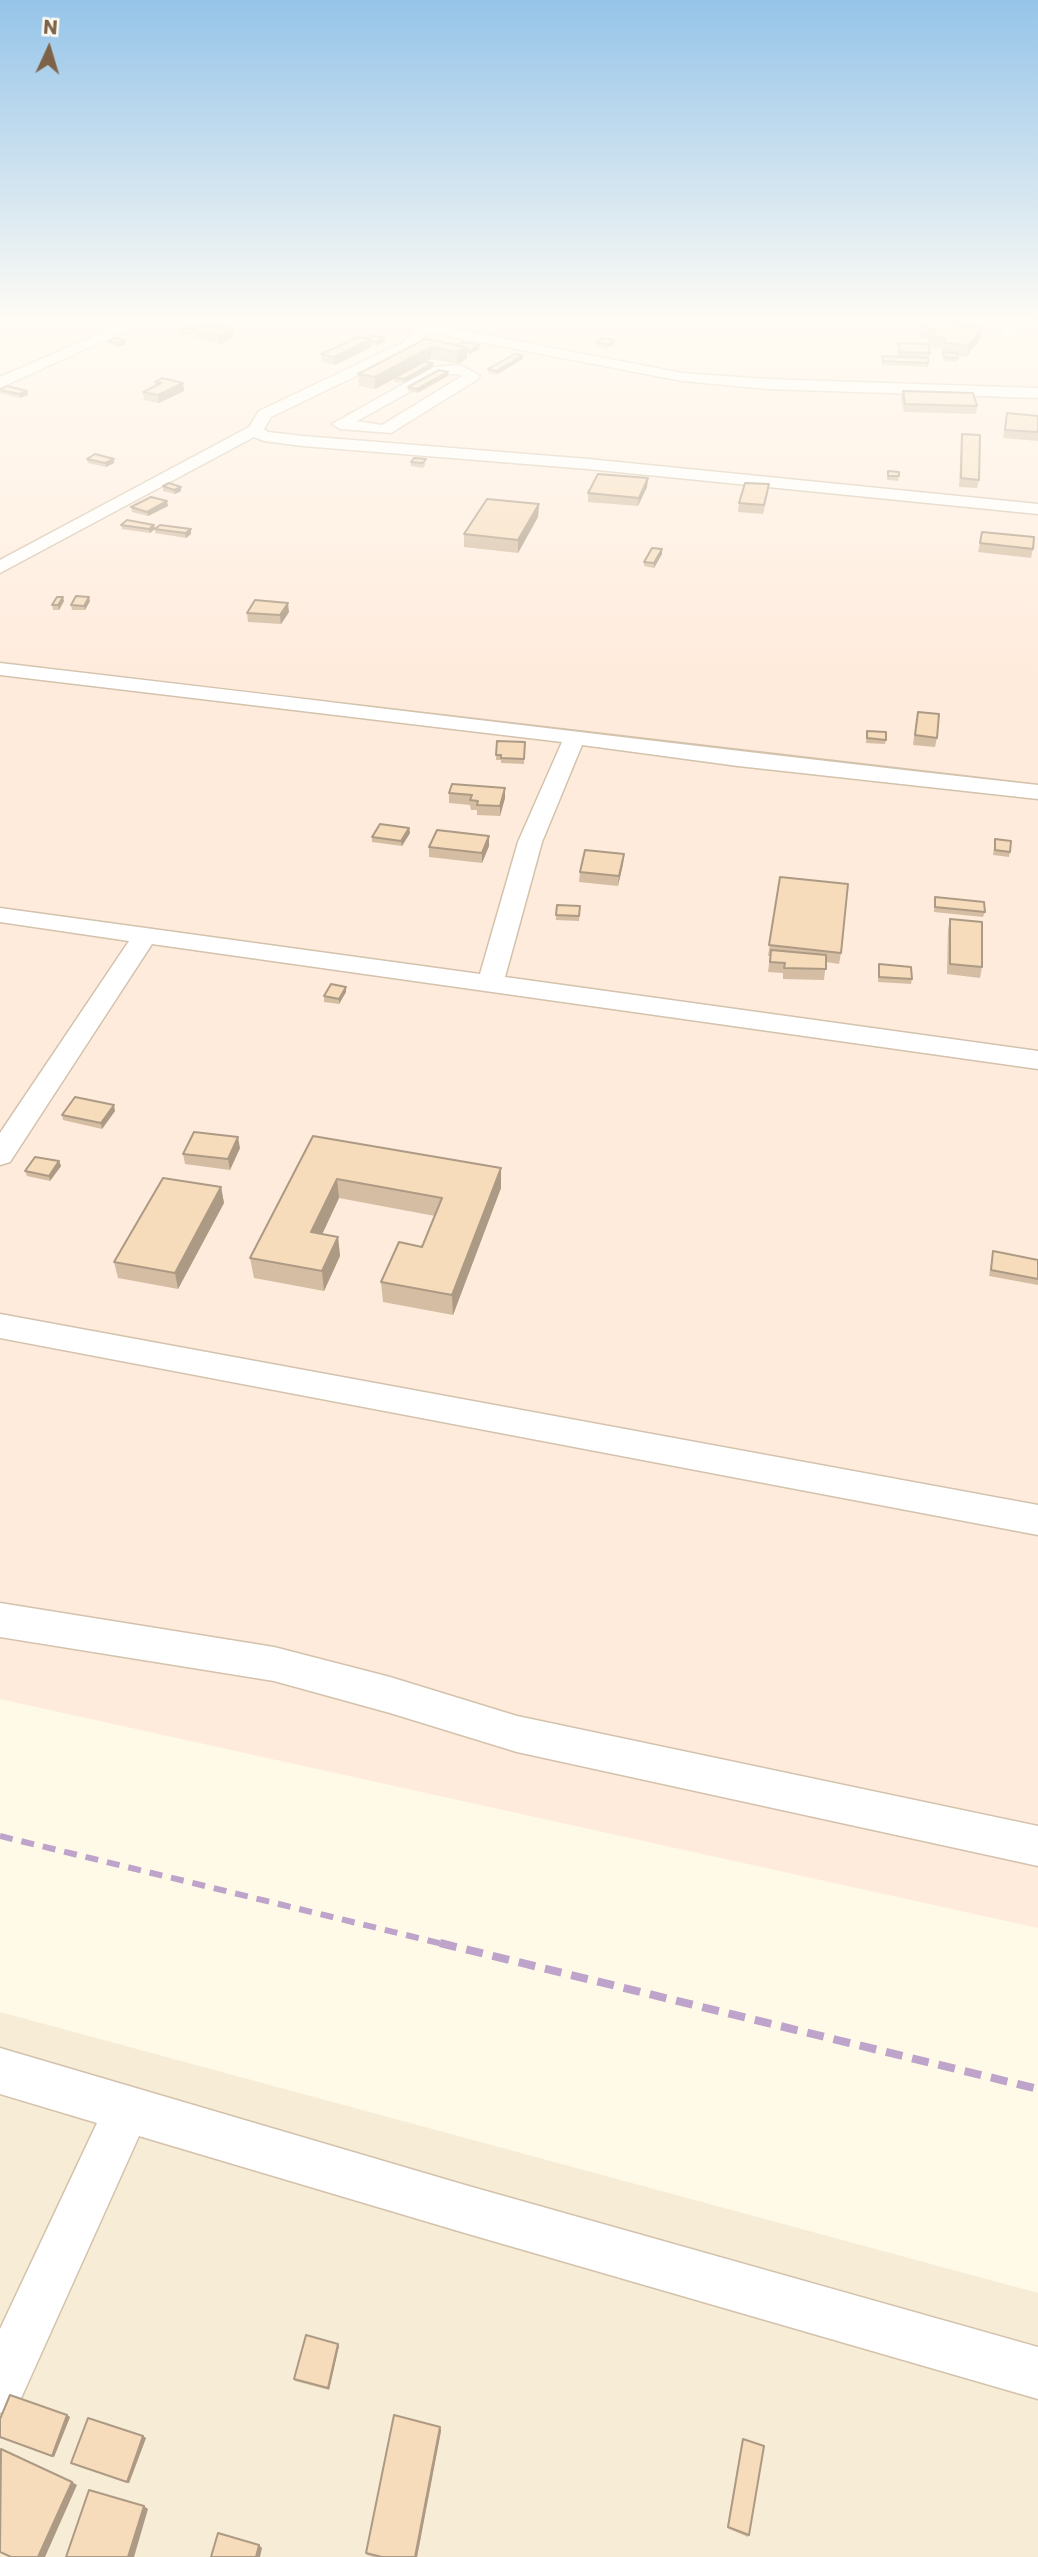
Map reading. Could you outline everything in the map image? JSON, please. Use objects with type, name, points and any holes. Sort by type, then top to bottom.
[{"type":"street","points":[[0,567],[235,441]]},
{"type":"street","points":[[307,441],[733,477],[1038,509]]},
{"type":"street","points":[[0,669],[1038,792]]},
{"type":"street","points":[[491,982],[530,842],[574,739]]},
{"type":"street","points":[[0,915],[1038,1060]]},
{"type":"street","points":[[0,1155],[144,937]]},
{"type":"street","points":[[0,1326],[1038,1520]]},
{"type":"street","points":[[0,1620],[274,1664],[390,1695],[517,1734],[1038,1846]]},
{"type":"street","points":[[0,2071],[465,2209],[1038,2373]]},
{"type":"street","points":[[0,2387],[128,2108]]},
{"type":"shaded area","points":[[0,441],[1038,441],[1038,1928],[0,1699]]},
{"type":"shaded area","points":[[0,2012],[1038,2293],[1038,2557],[0,2557]]},
{"type":"building","points":[[962,441],[980,441],[979,480],[961,478]]},
{"type":"building","points":[[95,454],[114,459],[105,463],[87,459]]},
{"type":"building","points":[[414,458],[426,459],[423,463],[411,462]]},
{"type":"building","points":[[888,471],[899,472],[899,476],[888,476]]},
{"type":"building","points":[[598,474],[648,478],[639,498],[588,493]]},
{"type":"building","points":[[169,483],[181,487],[174,490],[163,486]]},
{"type":"building","points":[[745,483],[769,484],[764,505],[739,503]]},
{"type":"building","points":[[151,497],[167,501],[147,512],[131,507]]},
{"type":"building","points":[[487,499],[539,504],[518,540],[464,534]]},
{"type":"building","points":[[127,520],[154,525],[149,529],[121,525]]},
{"type":"building","points":[[160,525],[191,529],[185,533],[155,529]]},
{"type":"building","points":[[982,532],[1034,537],[1033,549],[980,543]]},
{"type":"building","points":[[652,548],[662,549],[654,563],[644,562]]},
{"type":"building","points":[[76,596],[89,597],[84,606],[71,605]]},
{"type":"building","points":[[57,597],[63,597],[58,605],[52,605]]},
{"type":"building","points":[[255,600],[288,603],[280,615],[247,613]]},
{"type":"building","points":[[918,712],[939,714],[937,738],[915,735]]},
{"type":"building","points":[[867,731],[886,732],[886,740],[867,738]]},
{"type":"building","points":[[497,741],[525,742],[524,759],[501,758],[501,755],[496,755]]},
{"type":"building","points":[[452,784],[505,788],[500,806],[477,805],[478,801],[470,800],[472,795],[449,793]]},
{"type":"building","points":[[380,824],[409,828],[401,841],[372,837]]},
{"type":"building","points":[[437,830],[489,836],[482,853],[429,847]]},
{"type":"building","points":[[995,839],[1011,841],[1010,852],[995,850]]},
{"type":"building","points":[[585,850],[624,854],[619,876],[580,872]]},
{"type":"building","points":[[780,877],[848,884],[841,953],[769,945]]},
{"type":"building","points":[[935,897],[984,902],[985,912],[935,907]]},
{"type":"building","points":[[557,905],[580,906],[579,916],[556,915]]},
{"type":"building","points":[[950,919],[982,922],[982,967],[950,964]]},
{"type":"building","points":[[771,950],[826,955],[826,969],[784,968],[785,963],[770,962]]},
{"type":"building","points":[[879,964],[911,967],[912,979],[879,977]]},
{"type":"building","points":[[331,984],[346,987],[339,999],[324,996]]},
{"type":"building","points":[[75,1097],[114,1105],[101,1123],[62,1115]]},
{"type":"building","points":[[194,1132],[238,1137],[228,1159],[183,1154]]},
{"type":"building","points":[[313,1136],[501,1168],[452,1295],[381,1282],[399,1242],[422,1247],[442,1198],[337,1179],[311,1232],[338,1237],[322,1271],[250,1258]]},
{"type":"building","points":[[35,1157],[59,1161],[49,1176],[25,1171]]},
{"type":"building","points":[[163,1178],[221,1187],[175,1273],[114,1262]]},
{"type":"building","points":[[993,1251],[1038,1260],[1038,1279],[991,1270]]},
{"type":"building","points":[[306,2335],[338,2344],[328,2388],[294,2379]]},
{"type":"building","points":[[10,2395],[67,2415],[52,2456],[0,2437],[0,2419]]},
{"type":"building","points":[[394,2415],[440,2427],[415,2557],[382,2557],[366,2553]]},
{"type":"building","points":[[88,2418],[143,2436],[127,2482],[71,2463]]},
{"type":"building","points":[[743,2439],[764,2446],[749,2535],[728,2527]]},
{"type":"building","points":[[1,2449],[72,2482],[38,2557],[11,2557],[0,2552]]},
{"type":"building","points":[[89,2490],[144,2506],[128,2557],[66,2557]]},
{"type":"building","points":[[218,2533],[259,2545],[256,2557],[211,2557]]},
{"type":"railway","points":[[0,1836],[447,1945]]},
{"type":"railway","points":[[440,1943],[1038,2089]]}]
